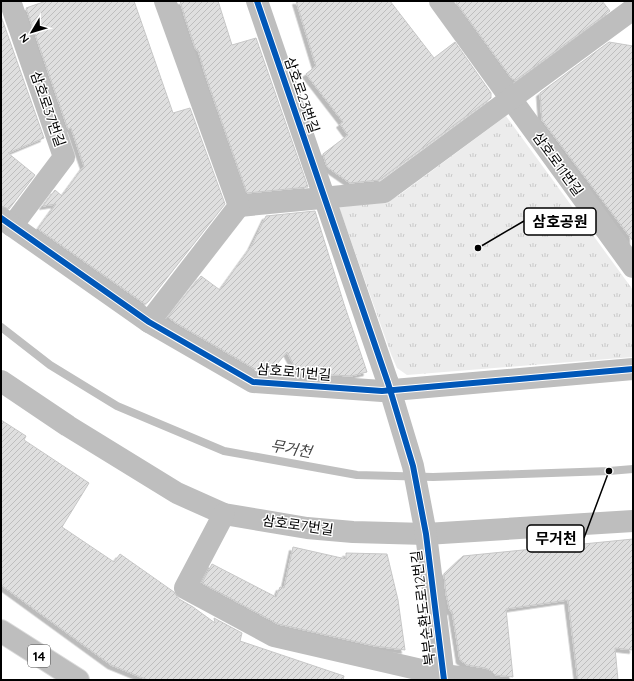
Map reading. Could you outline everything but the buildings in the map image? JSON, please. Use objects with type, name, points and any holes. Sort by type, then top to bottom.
[{"type":"street","name":"삼호로37번길","points":[[6,222],[64,157],[10,1]]},
{"type":"street","points":[[165,1],[239,206]]},
{"type":"street","name":"삼호로23번길","points":[[257,1],[388,383]]},
{"type":"street","points":[[440,1],[512,99]]},
{"type":"street","points":[[149,322],[239,206],[384,192],[633,9]]},
{"type":"street","name":"삼호로11번길","points":[[512,99],[633,268]]},
{"type":"street","name":"삼호로11번길","points":[[6,222],[149,322],[253,382],[382,391],[633,369]]},
{"type":"street","name":"삼호로7번길","points":[[1,381],[68,426],[176,494],[224,514],[307,528],[353,532],[426,534],[633,521]]},
{"type":"street","name":"북부순환도로12번길","points":[[388,383],[413,466],[426,534],[443,678]]},
{"type":"street","name":"북부순환도로12번길","points":[[224,514],[185,588],[274,636],[443,678],[483,680]]},
{"type":"street","name":"14","points":[[1,631],[78,680]]},
{"type":"green space","points":[[506,116],[633,290],[633,357],[407,375],[397,368],[391,354],[339,207],[398,196]]},
{"type":"waterway","name":"무거천","points":[[1,327],[50,365],[117,406],[224,451],[357,475],[433,477],[633,469]]},
{"type":"cycle path","points":[[257,1],[388,383],[413,466],[426,534],[444,680]]},
{"type":"cycle path","points":[[1,218],[149,322],[253,382],[382,391],[633,369]]},
{"type":"place","name":"삼호공원","points":[[478,248]]},
{"type":"place","name":"무거천","points":[[609,471]]}]
